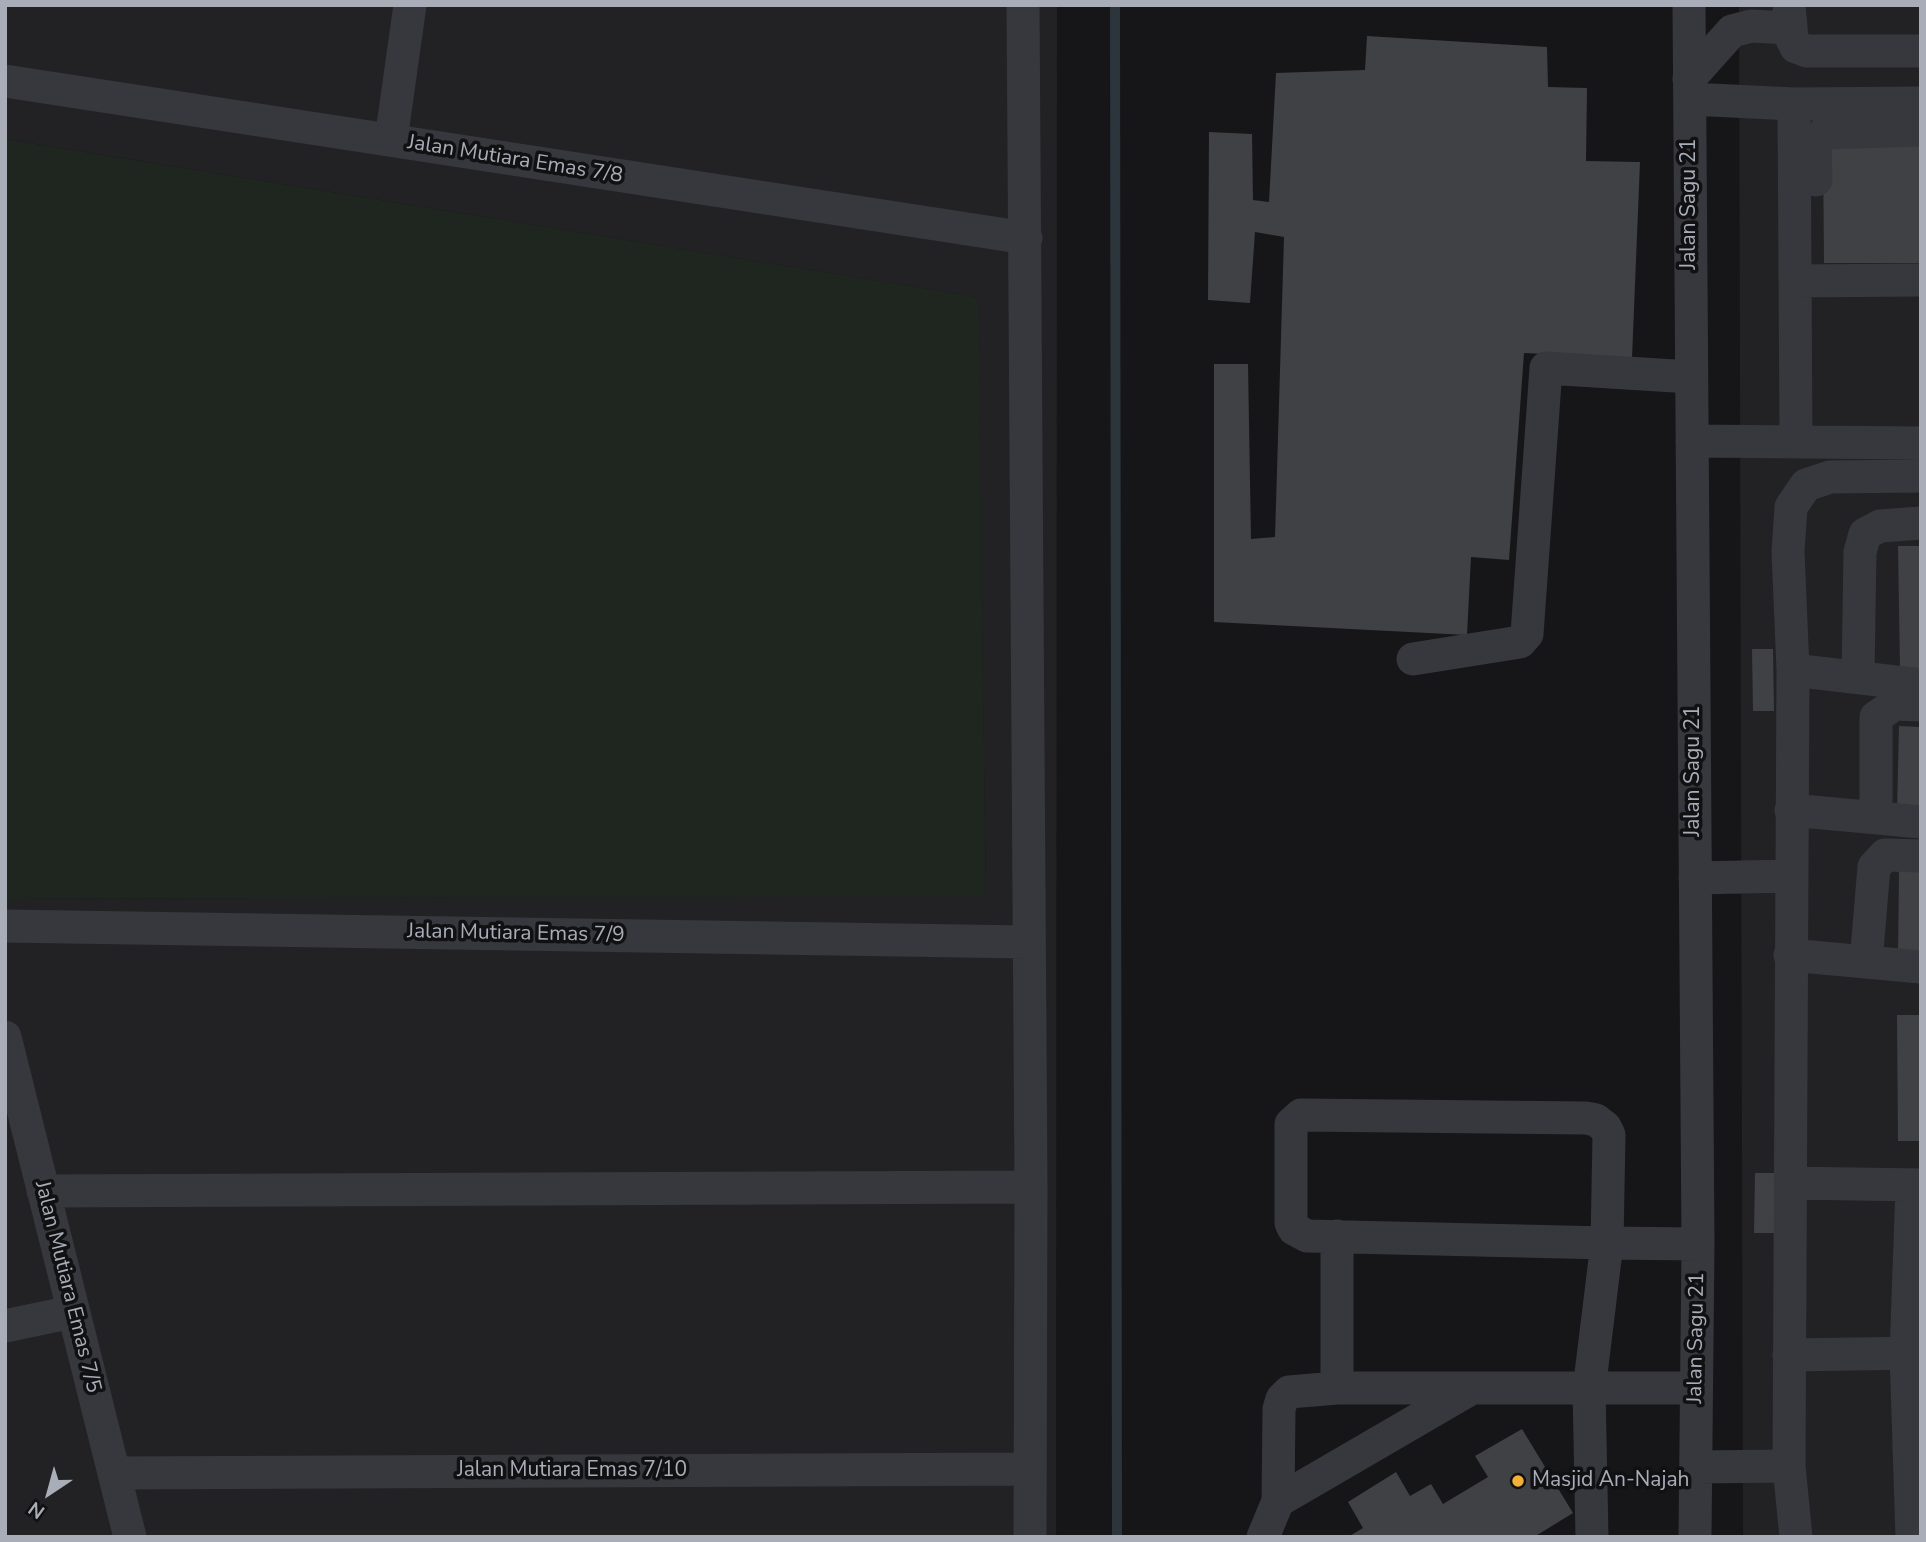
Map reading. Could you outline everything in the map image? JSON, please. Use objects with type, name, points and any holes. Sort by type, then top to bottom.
[{"type":"street","points":[[391,140],[410,5]]},
{"type":"street","points":[[1023,5],[1027,942],[1031,1187],[1030,1537]]},
{"type":"street","name":"Jalan Sagu 21","points":[[1689,5],[1698,1244],[1695,1537]]},
{"type":"street","points":[[1921,51],[1807,51],[1797,47],[1790,16],[1732,32],[1689,89],[1794,104],[1921,103]]},
{"type":"street","name":"Jalan Mutiara Emas 7/8","points":[[5,81],[1026,239]]},
{"type":"street","points":[[1794,104],[1806,281]]},
{"type":"street","points":[[1796,442],[1818,137],[1824,133],[1921,130]]},
{"type":"street","points":[[1806,281],[1921,280]]},
{"type":"street","points":[[1413,659],[1520,642],[1527,634],[1546,368],[1691,377]]},
{"type":"street","points":[[1692,441],[1921,443]]},
{"type":"street","points":[[1796,1537],[1789,1466],[1793,670],[1788,551],[1791,508],[1806,485],[1830,477],[1921,476]]},
{"type":"street","points":[[1858,677],[1860,552],[1865,534],[1880,526],[1921,523]]},
{"type":"street","points":[[1793,670],[1921,685]]},
{"type":"street","points":[[1876,818],[1876,717],[1895,704],[1921,705]]},
{"type":"street","points":[[1791,810],[1921,822]]},
{"type":"street","points":[[1866,962],[1874,867],[1885,855],[1921,856]]},
{"type":"street","points":[[1695,878],[1790,876]]},
{"type":"street","name":"Jalan Mutiara Emas 7/9","points":[[5,926],[1027,942]]},
{"type":"street","points":[[1790,955],[1921,967]]},
{"type":"street","name":"Jalan Mutiara Emas 7/5","points":[[5,1037],[130,1537]]},
{"type":"street","points":[[1592,1537],[1590,1390],[1607,1243],[1609,1135],[1596,1119],[1297,1116],[1291,1124],[1291,1223],[1294,1229],[1307,1236],[1607,1243],[1698,1244]]},
{"type":"street","points":[[1790,1183],[1916,1186],[1912,1537]]},
{"type":"street","points":[[43,1191],[1031,1187]]},
{"type":"street","points":[[1337,1236],[1337,1388]]},
{"type":"street","points":[[5,1326],[72,1312]]},
{"type":"street","points":[[1789,1355],[1913,1354]]},
{"type":"street","points":[[1263,1537],[1278,1501],[1279,1409],[1282,1399],[1289,1392],[1298,1389],[1337,1388],[1696,1388]]},
{"type":"street","points":[[1278,1501],[1468,1390]]},
{"type":"street","points":[[1696,1467],[1789,1466]]},
{"type":"street","name":"Jalan Mutiara Emas 7/10","points":[[114,1473],[1030,1469]]},
{"type":"shaded area","points":[[5,5],[1057,5],[1056,1537],[5,1537],[5,899],[986,895],[977,297],[5,139]]},
{"type":"shaded area","points":[[1739,5],[1921,5],[1921,1537],[1743,1537]]},
{"type":"shaded area","points":[[5,139],[978,297],[986,896],[5,899]]},
{"type":"building","points":[[1367,36],[1547,47],[1548,87],[1587,88],[1586,161],[1640,162],[1632,358],[1524,353],[1509,560],[1471,557],[1467,635],[1214,622],[1214,364],[1248,364],[1251,539],[1275,537],[1284,237],[1255,232],[1250,303],[1208,300],[1209,132],[1252,134],[1253,200],[1269,202],[1276,73],[1365,70]]},
{"type":"building","points":[[1823,146],[1921,146],[1921,263],[1824,263]]},
{"type":"building","points":[[1898,546],[1921,546],[1921,669],[1900,669]]},
{"type":"building","points":[[1752,649],[1773,649],[1774,711],[1753,711]]},
{"type":"building","points":[[1899,726],[1921,727],[1921,812],[1897,812]]},
{"type":"building","points":[[1899,871],[1921,871],[1921,957],[1898,956]]},
{"type":"building","points":[[1897,1015],[1921,1015],[1921,1141],[1898,1141]]},
{"type":"building","points":[[1755,1173],[1775,1173],[1774,1233],[1754,1233]]},
{"type":"building","name":"Masjid An-Najah","points":[[1522,1429],[1573,1513],[1534,1537],[1348,1537],[1363,1528],[1348,1502],[1396,1472],[1410,1496],[1431,1484],[1443,1504],[1488,1477],[1475,1456]]},
{"type":"waterway","points":[[1115,5],[1117,1537]]},
{"type":"place","name":"Masjid An-Najah","points":[[1518,1481]]}]
